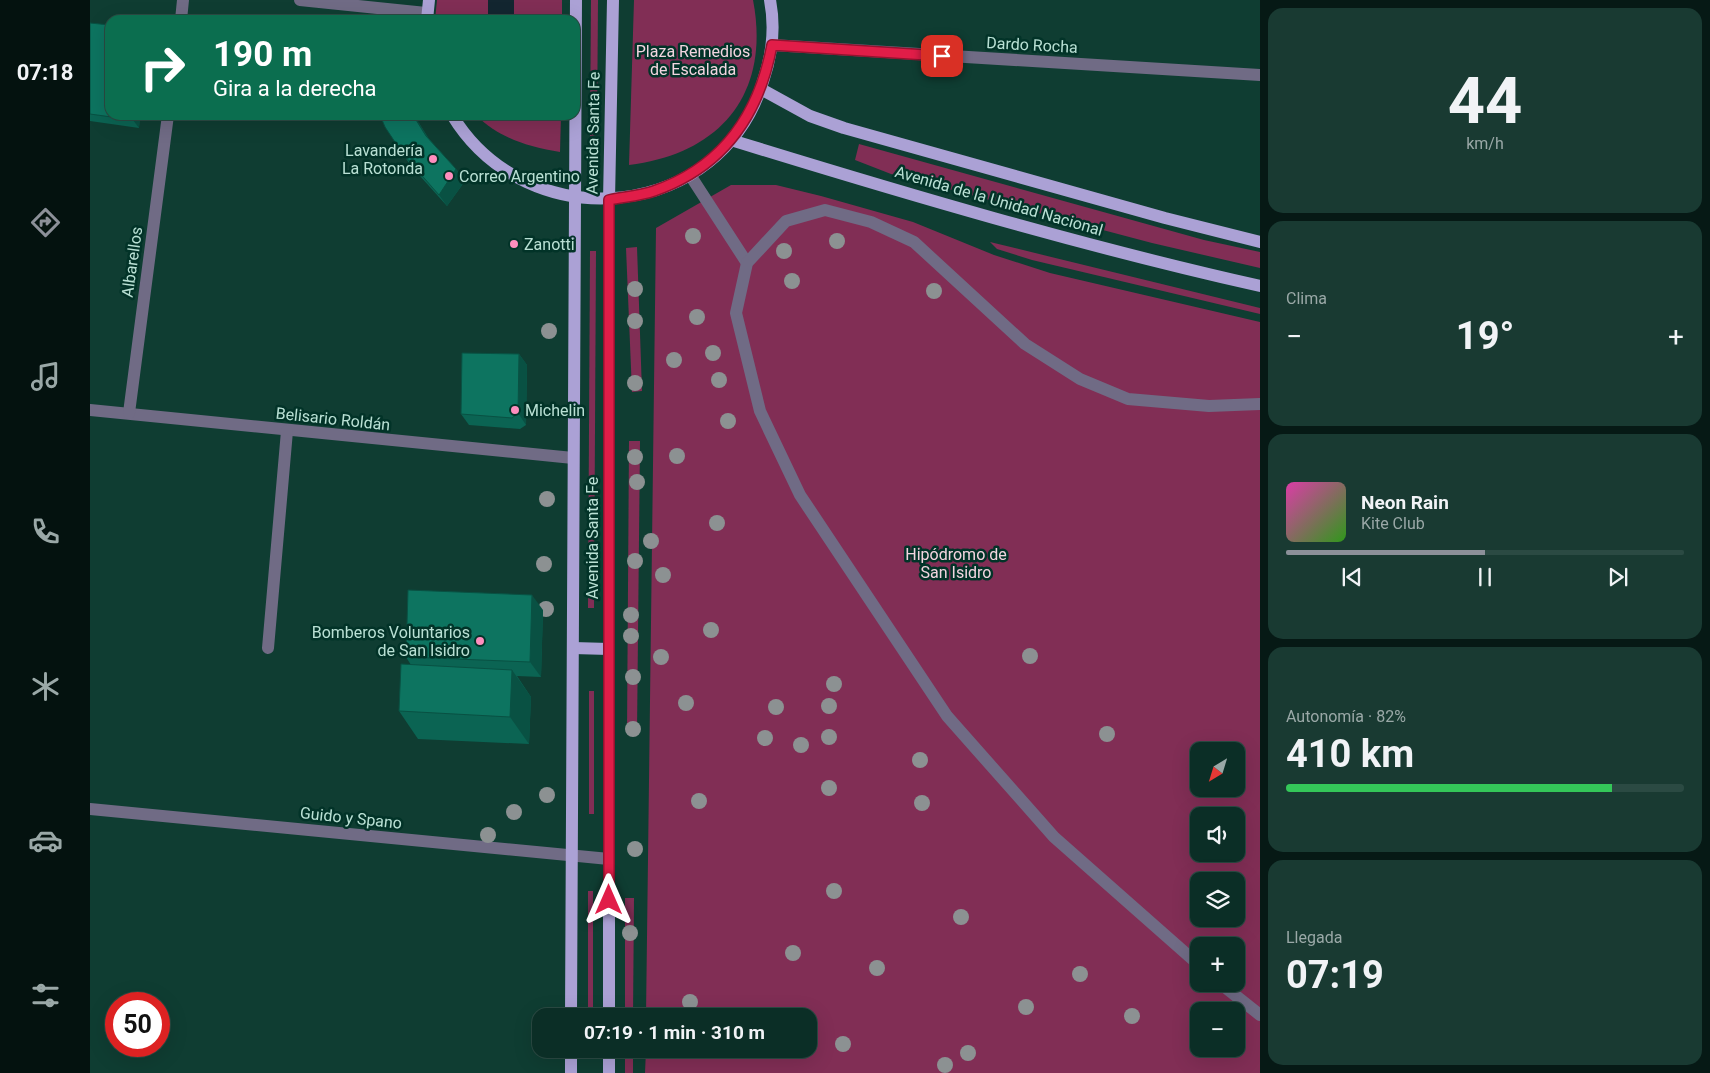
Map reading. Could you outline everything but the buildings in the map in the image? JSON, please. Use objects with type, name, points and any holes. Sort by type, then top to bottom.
[{"type":"main road","name":"Avenida Santa Fe","points":[[576,0],[576,15]]},
{"type":"main road","name":"Avenida Santa Fe","points":[[609,1008],[609,200],[613,0]]},
{"type":"main road","points":[[455,120],[464,134],[495,164],[533,186],[574,198],[609,200],[653,191],[690,175],[712,159],[731,140],[753,107],[761,89],[772,45],[770,0]]},
{"type":"main road","name":"Avenida de la Unidad Nacional","points":[[761,89],[810,116],[844,128],[1165,218],[1260,242]]},
{"type":"main road","name":"Avenida Santa Fe","points":[[571,1008],[575,120]]},
{"type":"main road","name":"Avenida de la Unidad Nacional","points":[[731,140],[947,204],[1155,262],[1260,286]]},
{"type":"main road","points":[[573,648],[609,648]]},
{"type":"main road","points":[[571,1058],[571,1073]]},
{"type":"main road","points":[[609,1058],[609,1073]]},
{"type":"street","points":[[182,15],[183,0]]},
{"type":"street","points":[[300,0],[427,11]]},
{"type":"street","name":"Dardo Rocha","points":[[772,45],[1260,75]]},
{"type":"street","points":[[1260,70],[1260,75]]},
{"type":"street","name":"Albarellos","points":[[129,413],[167,120]]},
{"type":"street","points":[[690,175],[748,263]]},
{"type":"street","points":[[1190,957],[1054,837],[947,716],[800,495],[760,411],[736,313],[748,263],[786,221],[825,210],[871,222],[914,242],[1025,344],[1080,379],[1128,399],[1209,406],[1260,404]]},
{"type":"street","name":"Belisario Roldán","points":[[90,410],[573,458]]},
{"type":"street","points":[[268,648],[287,431]]},
{"type":"street","name":"Guido y Spano","points":[[90,809],[609,859]]},
{"type":"street","points":[[1231,992],[1260,1015]]},
{"type":"green space","points":[[437,0],[562,0],[562,15],[436,15]]},
{"type":"green space","points":[[591,0],[598,0],[597,135],[590,136]]},
{"type":"green space","name":"Plaza Remedios de Escalada","points":[[634,0],[753,0],[757,33],[754,63],[746,90],[732,113],[713,132],[690,148],[661,159],[629,165]]},
{"type":"green space","points":[[482,120],[561,120],[560,152],[525,144],[494,130]]},
{"type":"green space","points":[[859,144],[1204,240],[1260,252],[1260,268],[1152,243],[891,174],[855,160]]},
{"type":"green space","name":"Hipódromo de San Isidro","points":[[731,185],[776,185],[913,222],[994,255],[1050,273],[1260,322],[1260,1073],[645,1073],[646,1058],[817,1058],[817,1008],[646,1008],[656,228]]},
{"type":"green space","points":[[990,242],[1260,308],[1260,314],[1032,260],[997,249]]},
{"type":"green space","points":[[637,247],[642,391],[632,392],[626,248]]},
{"type":"green space","points":[[590,251],[596,251],[594,608],[588,608]]},
{"type":"green space","points":[[629,441],[640,441],[637,733],[627,733]]},
{"type":"green space","points":[[589,691],[594,691],[594,814],[589,814]]},
{"type":"green space","points":[[588,891],[593,891],[593,1008],[588,1008]]},
{"type":"green space","points":[[625,898],[634,898],[633,1008],[625,1008]]},
{"type":"green space","points":[[625,1058],[633,1058],[633,1073],[625,1073]]},
{"type":"water","points":[[488,0],[514,0],[514,15],[488,15]]},
{"type":"place","name":"Lavandería La Rotonda","points":[[433,159]]},
{"type":"place","name":"Correo Argentino","points":[[449,176]]},
{"type":"place","name":"Zanotti","points":[[514,244]]},
{"type":"place","name":"Michelin","points":[[515,410]]},
{"type":"place","name":"Bomberos Voluntarios de San Isidro","points":[[480,641]]},
{"type":"route","points":[[609,900],[609,200],[653,191],[690,175],[712,159],[731,140],[753,107],[761,89],[772,45],[942,56]]}]
